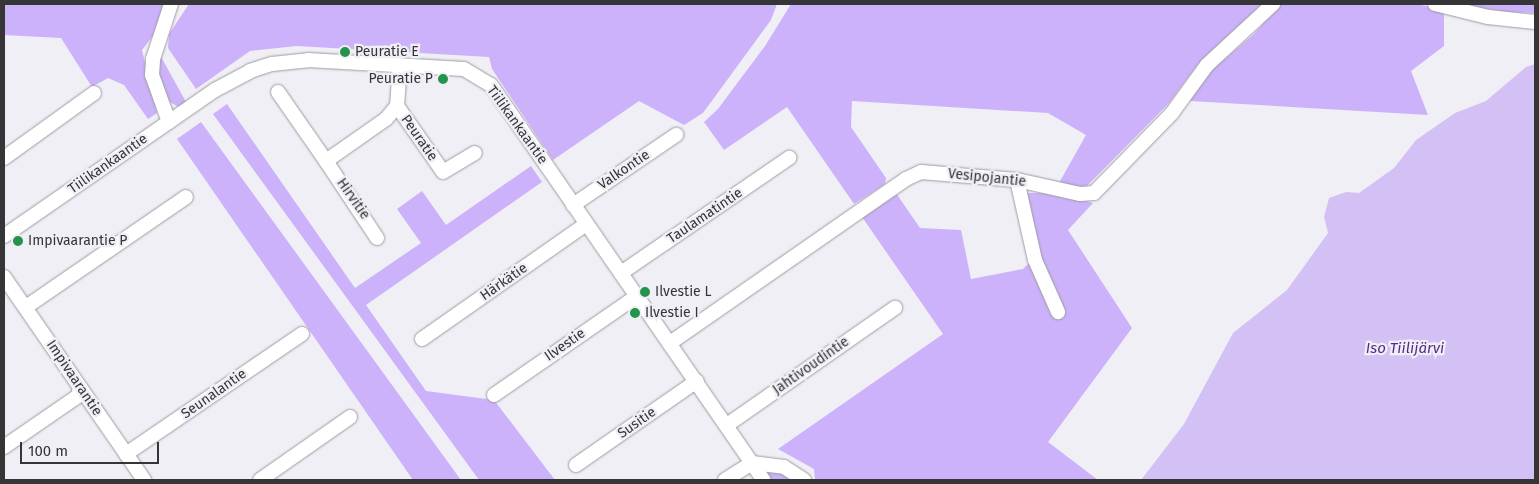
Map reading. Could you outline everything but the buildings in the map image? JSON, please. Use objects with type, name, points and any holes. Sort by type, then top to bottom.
[{"type":"street","points":[[169,122],[152,75],[153,59],[172,4]]},
{"type":"street","name":"Vesipojantie","points":[[670,343],[906,179],[932,172],[1017,180],[1080,194],[1094,193],[1172,113],[1207,66],[1273,4]]},
{"type":"street","points":[[1435,4],[1488,16],[1535,22]]},
{"type":"street","name":"Tiilikankaantie","points":[[4,236],[231,80],[272,64],[308,60],[464,69],[490,85],[697,381],[763,480]]},
{"type":"street","name":"Peuratie","points":[[400,65],[398,106],[443,172],[475,153]]},
{"type":"street","name":"Hirvitie","points":[[278,92],[378,238]]},
{"type":"street","points":[[4,158],[94,93]]},
{"type":"street","points":[[326,161],[386,119],[398,106]]},
{"type":"street","name":"Valkontie","points":[[573,205],[676,135]]},
{"type":"street","name":"Taulamatintie","points":[[621,273],[789,158]]},
{"type":"street","points":[[1017,180],[1035,260],[1058,312]]},
{"type":"street","points":[[26,308],[186,197]]},
{"type":"street","name":"Härkätie","points":[[422,339],[586,224]]},
{"type":"street","name":"Impivaarantie","points":[[4,277],[144,480]]},
{"type":"street","name":"Ilvestie","points":[[494,395],[637,296]]},
{"type":"street","name":"Jahtivoudintie","points":[[727,425],[895,308]]},
{"type":"street","name":"Seunalantie","points":[[126,454],[302,334]]},
{"type":"street","name":"Susitie","points":[[576,465],[697,381]]},
{"type":"street","points":[[4,448],[78,396],[80,387]]},
{"type":"street","points":[[260,480],[350,417]]},
{"type":"street","points":[[725,480],[752,463],[784,467],[804,480]]},
{"type":"shaded area","points":[[4,4],[164,4],[156,32],[142,50],[157,113],[148,119],[124,85],[108,78],[92,87],[61,38],[4,35]]},
{"type":"shaded area","points":[[189,4],[777,4],[771,20],[703,113],[684,125],[639,101],[553,160],[492,69],[489,57],[297,46],[250,51],[196,89],[168,48],[169,34]]},
{"type":"shaded area","points":[[791,4],[1262,4],[1198,64],[1169,103],[1085,188],[1059,183],[1086,135],[1048,113],[852,101],[851,127],[886,178],[885,184],[854,204],[787,107],[724,150],[704,122],[718,109],[765,46]]},
{"type":"shaded area","points":[[1281,4],[1417,4],[1444,10],[1444,46],[1411,71],[1428,115],[1190,101],[1209,72],[1253,35]]},
{"type":"shaded area","points":[[1453,4],[1535,4],[1535,13],[1508,12]]},
{"type":"shaded area","points":[[160,55],[186,102],[179,107],[166,100],[155,73]]},
{"type":"shaded area","points":[[227,104],[355,288],[421,243],[397,209],[422,191],[446,225],[531,166],[542,182],[366,305],[426,391],[494,400],[555,480],[479,480],[213,114]]},
{"type":"shaded area","points":[[201,122],[461,480],[413,480],[177,139]]},
{"type":"shaded area","points":[[896,193],[920,228],[961,230],[971,279],[1023,269],[1040,252],[1024,193],[1058,193],[1093,203],[1068,230],[1132,328],[1048,442],[1098,480],[815,480],[814,469],[778,449],[943,334],[862,217]]},
{"type":"shaded area","points":[[761,466],[765,466],[799,480],[769,480]]},
{"type":"water","name":"Iso Tiilijärvi","points":[[1535,64],[1535,480],[1141,480],[1184,424],[1233,333],[1287,290],[1328,233],[1324,217],[1329,198],[1346,192],[1359,193],[1394,168],[1416,140],[1455,113],[1486,101],[1526,67]]},
{"type":"place","name":"Peuratie E","points":[[345,52]]},
{"type":"place","name":"Peuratie P","points":[[443,79]]},
{"type":"place","name":"Impivaarantie P","points":[[18,241]]},
{"type":"place","name":"Ilvestie L","points":[[645,292]]},
{"type":"place","name":"Ilvestie I","points":[[635,313]]}]
